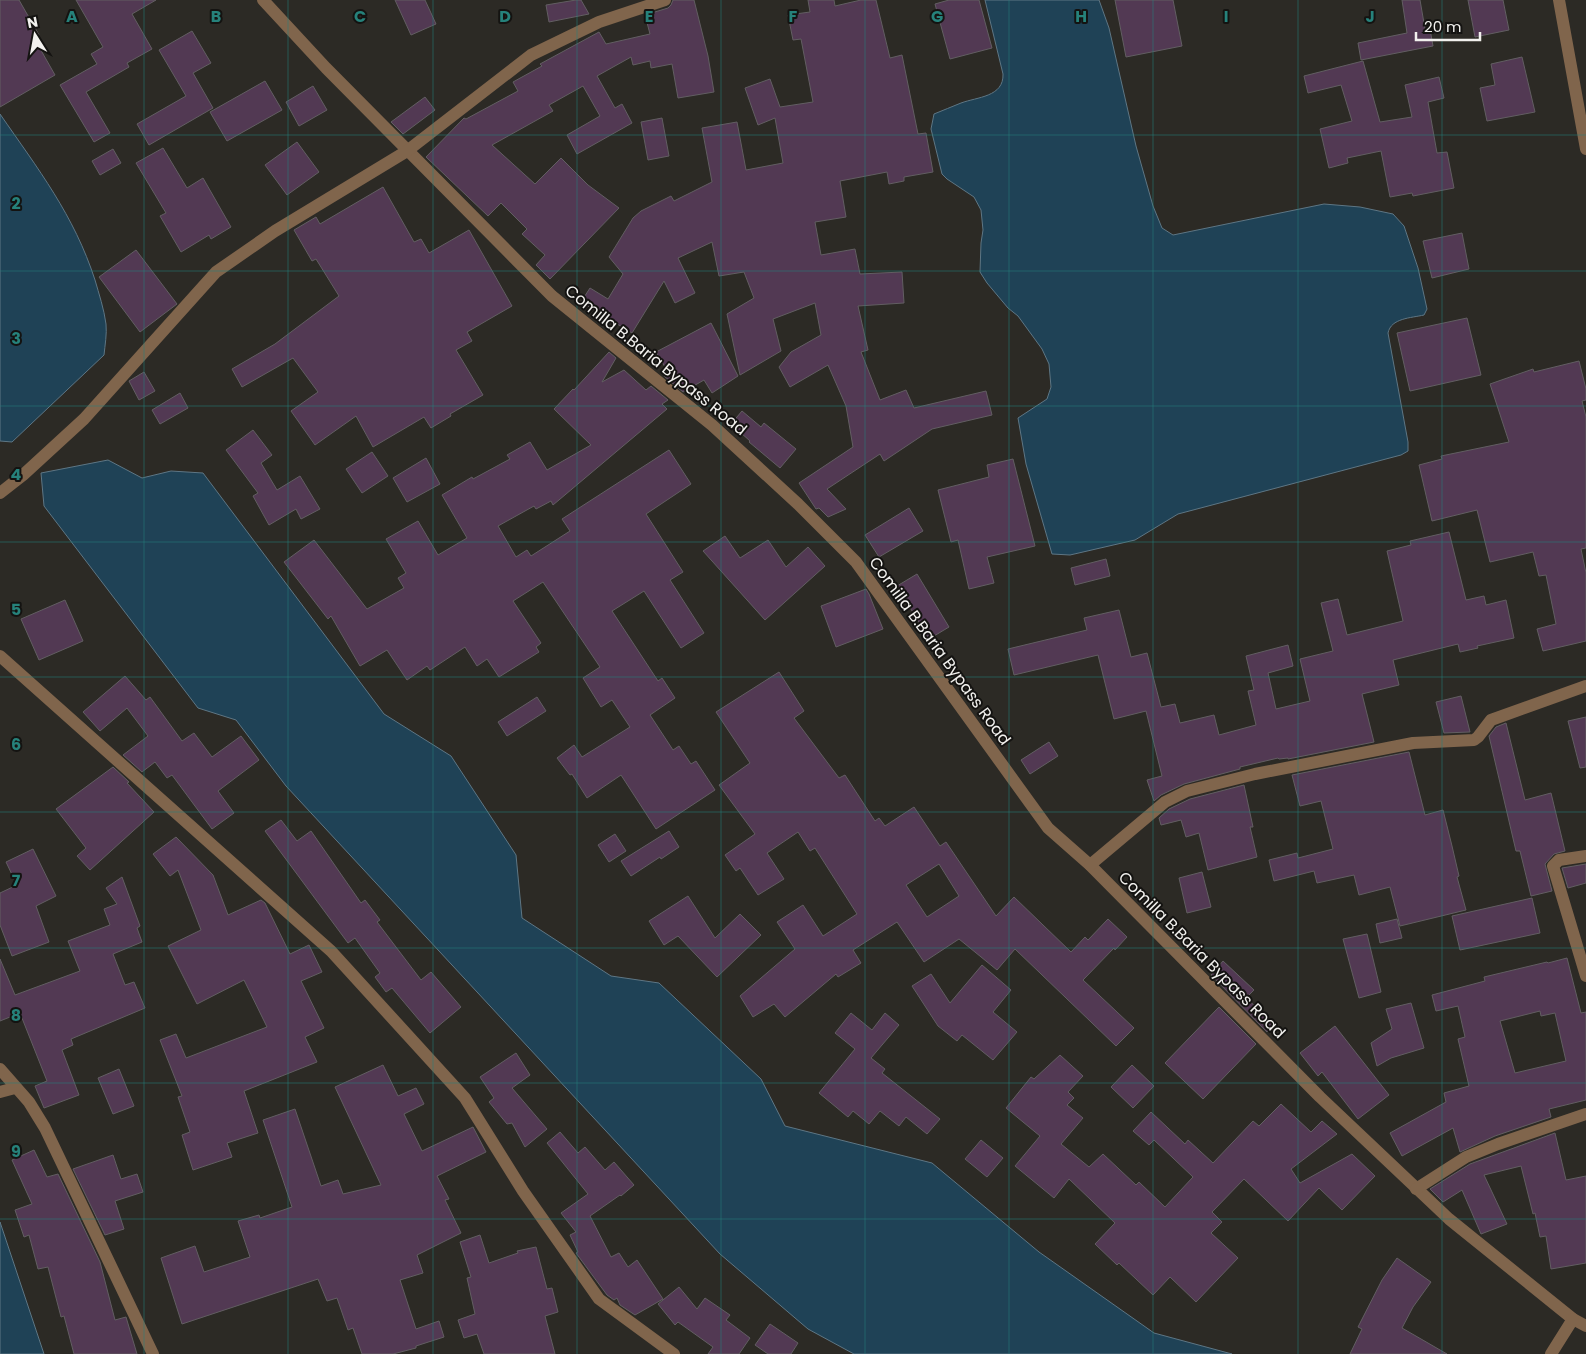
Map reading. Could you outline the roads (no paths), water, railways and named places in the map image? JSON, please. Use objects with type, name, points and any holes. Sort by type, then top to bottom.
[{"type":"street","name":"Comilla B.Baria Bypass Road","points":[[263,0],[326,68],[552,296],[712,425],[798,504],[856,562],[1048,828],[1090,865],[1320,1097],[1416,1189],[1449,1219],[1573,1319],[1586,1326]]},
{"type":"street","points":[[0,493],[84,419],[216,272],[275,231],[408,151],[531,55],[599,22],[665,0]]},
{"type":"street","points":[[1559,0],[1586,149]]},
{"type":"street","points":[[0,656],[332,951],[465,1098],[523,1191],[599,1299],[674,1354]]},
{"type":"street","points":[[1090,865],[1165,802],[1186,791],[1255,774],[1413,743],[1474,740],[1491,720],[1586,686]]},
{"type":"street","points":[[1586,856],[1559,860],[1553,866],[1586,976]]},
{"type":"street","points":[[0,1069],[15,1088],[30,1102],[45,1128],[153,1354]]},
{"type":"street","points":[[0,1092],[15,1088]]},
{"type":"street","points":[[1416,1189],[1466,1157],[1586,1114]]},
{"type":"street","points":[[1551,1354],[1573,1319]]},
{"type":"water","points":[[985,0],[1099,0],[1109,28],[1136,146],[1153,206],[1162,228],[1173,235],[1324,204],[1360,207],[1393,214],[1404,226],[1418,268],[1427,309],[1424,315],[1408,318],[1393,324],[1388,333],[1408,442],[1408,451],[1401,455],[1178,514],[1135,540],[1070,555],[1052,554],[1026,464],[1018,418],[1047,399],[1051,387],[1049,364],[1042,349],[1018,316],[1008,308],[980,272],[983,230],[981,210],[974,197],[942,174],[931,129],[934,114],[988,95],[994,92],[1002,82],[1003,74]]},
{"type":"water","points":[[0,114],[54,193],[77,234],[95,280],[103,307],[106,328],[104,355],[12,442],[0,441]]},
{"type":"water","points":[[108,460],[142,478],[171,471],[203,473],[384,714],[451,756],[516,855],[522,918],[611,976],[659,983],[761,1079],[785,1126],[932,1163],[1039,1252],[1154,1333],[1232,1354],[854,1354],[808,1329],[720,1254],[286,786],[236,720],[198,708],[44,506],[41,473]]},
{"type":"water","points":[[0,1222],[44,1354],[0,1354]]}]
